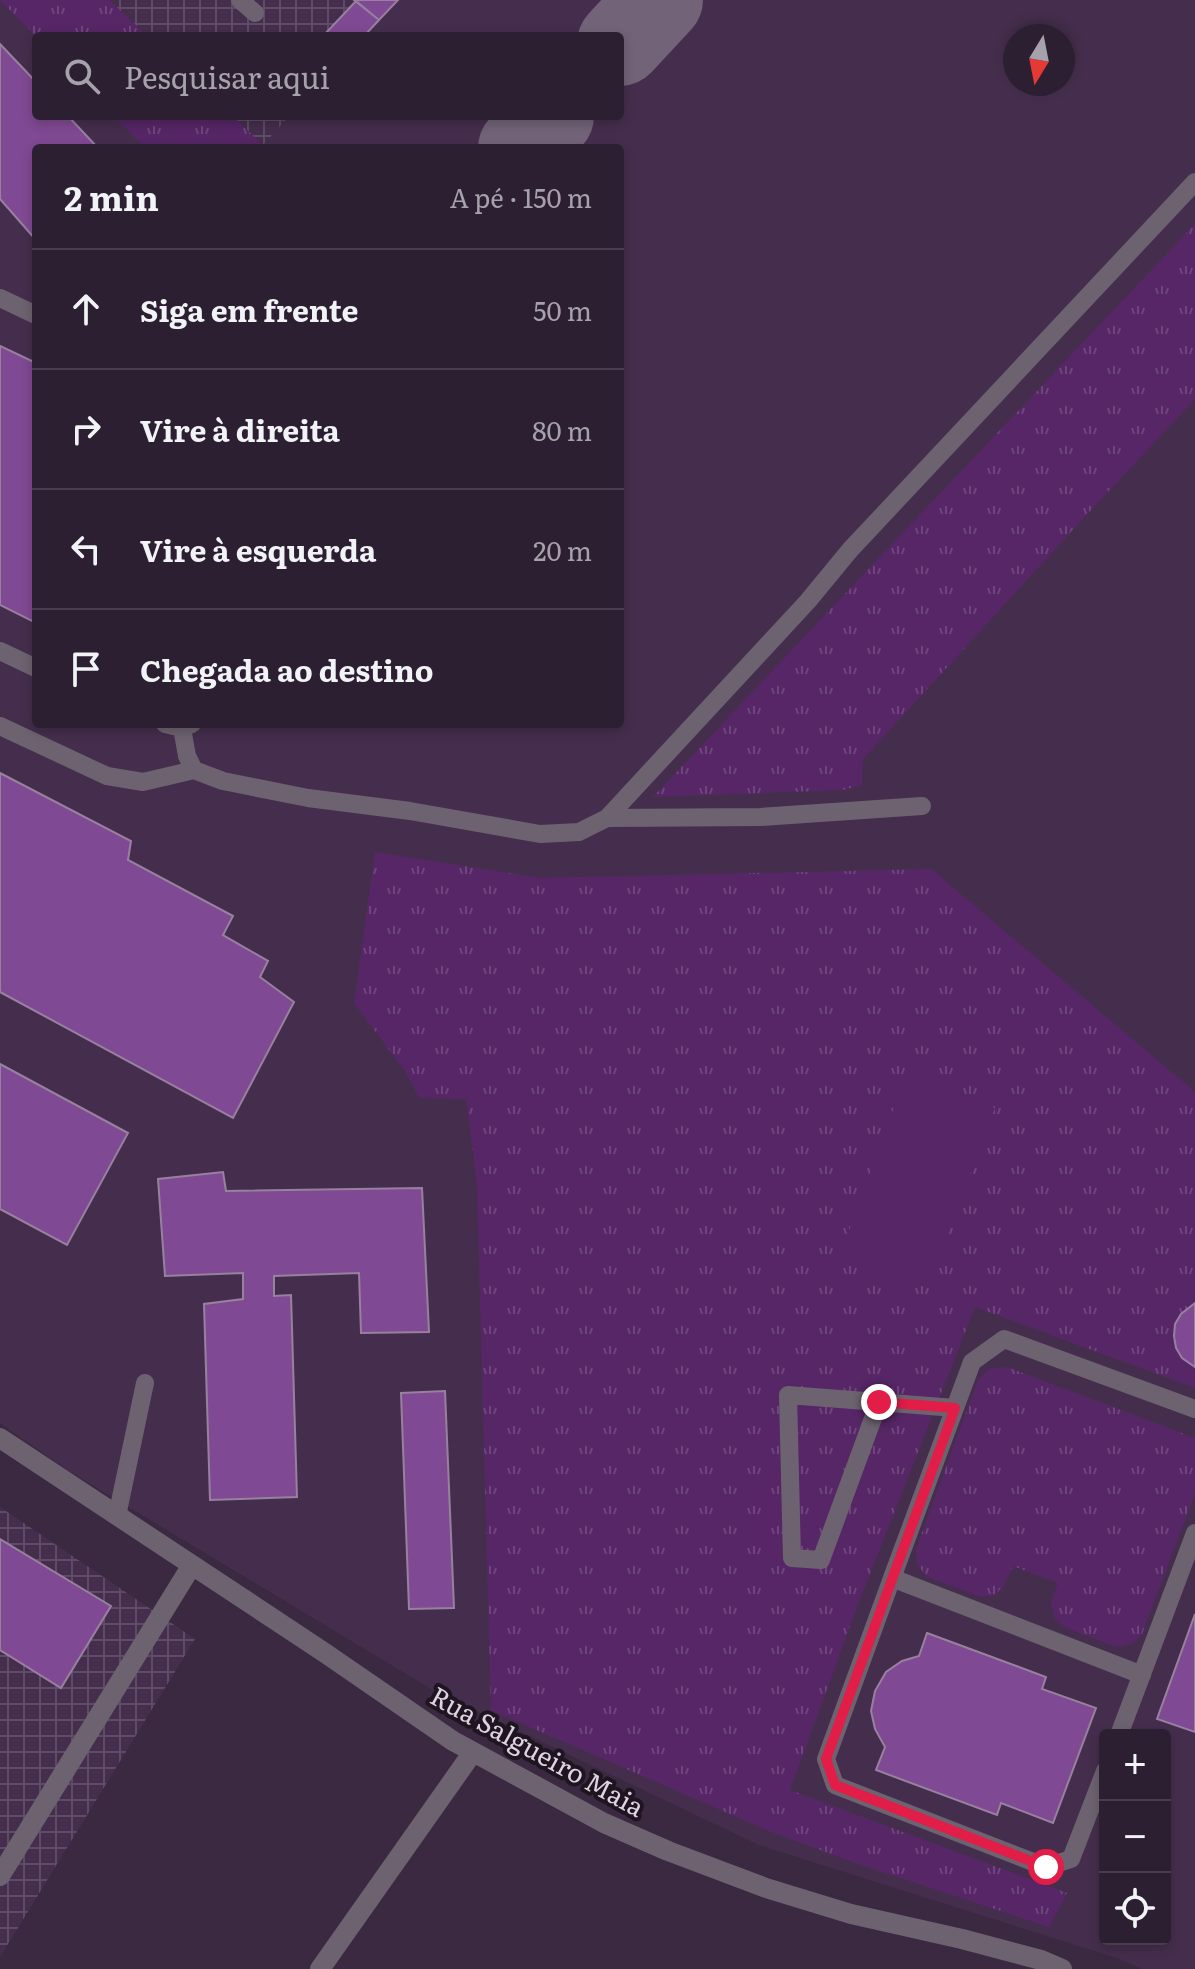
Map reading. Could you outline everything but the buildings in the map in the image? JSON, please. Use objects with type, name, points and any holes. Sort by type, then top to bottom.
[{"type":"street","name":"Rua Salgueiro Maia","points":[[0,1438],[453,1741],[604,1823],[752,1883],[851,1914],[962,1939],[1039,1965],[1062,1969]]},
{"type":"street","points":[[0,1876],[192,1565]]},
{"type":"street","points":[[320,1969],[473,1752]]},
{"type":"lane","points":[[240,0],[255,13]]},
{"type":"lane","points":[[0,726],[107,776],[143,782],[194,770],[223,781],[308,798],[410,811],[540,834],[579,832],[607,818],[808,601],[850,550],[1195,182]]},
{"type":"lane","points":[[0,298],[32,313]]},
{"type":"lane","points":[[0,651],[32,666]]},
{"type":"lane","points":[[181,728],[187,756],[194,770]]},
{"type":"lane","points":[[607,818],[760,817],[922,806]]},
{"type":"lane","points":[[1099,1787],[1071,1859],[1046,1867],[835,1785],[826,1759],[972,1362],[1004,1339],[1195,1409]]},
{"type":"lane","points":[[117,1516],[145,1383]]},
{"type":"lane","points":[[879,1402],[821,1560],[792,1558],[788,1395],[879,1402],[955,1408]]},
{"type":"lane","points":[[1121,1729],[1195,1533]]},
{"type":"lane","points":[[892,1578],[1142,1675]]},
{"type":"shaded area","points":[[0,0],[1195,0],[1195,1969],[1142,1969],[1120,1959],[759,1845],[433,1690],[69,1471],[0,1423]]},
{"type":"shaded area","points":[[109,0],[398,0],[368,32],[143,32]]},
{"type":"shaded area","points":[[236,120],[285,120],[262,144]]},
{"type":"shaded area","points":[[0,1507],[195,1639],[0,1957]]},
{"type":"green space","points":[[0,0],[109,0],[143,32],[32,32]]},
{"type":"green space","points":[[118,120],[236,120],[262,144],[141,144]]},
{"type":"green space","points":[[1195,224],[1195,399],[863,759],[862,785],[843,790],[653,797]]},
{"type":"green space","points":[[375,852],[540,878],[931,869],[1195,1092],[1195,1388],[975,1307],[857,1607],[790,1790],[1067,1893],[1049,1927],[769,1831],[491,1710],[477,1184],[466,1099],[419,1098],[405,1071],[354,1003]]},
{"type":"green space","points":[[906,1075],[995,1108],[928,1287],[840,1255]]},
{"type":"green space","points":[[1007,1367],[1195,1438],[1195,1493],[1142,1634],[1132,1644],[1117,1647],[1064,1627],[1054,1617],[1051,1603],[1058,1583],[1013,1566],[1005,1584],[995,1595],[981,1597],[926,1576],[917,1564],[916,1549],[978,1380],[989,1369]]},
{"type":"taxiway","points":[[624,39],[660,0]]},
{"type":"taxiway","points":[[525,144],[547,120]]},
{"type":"route","points":[[879,1402],[955,1408],[826,1759],[835,1785],[1046,1867]]}]
